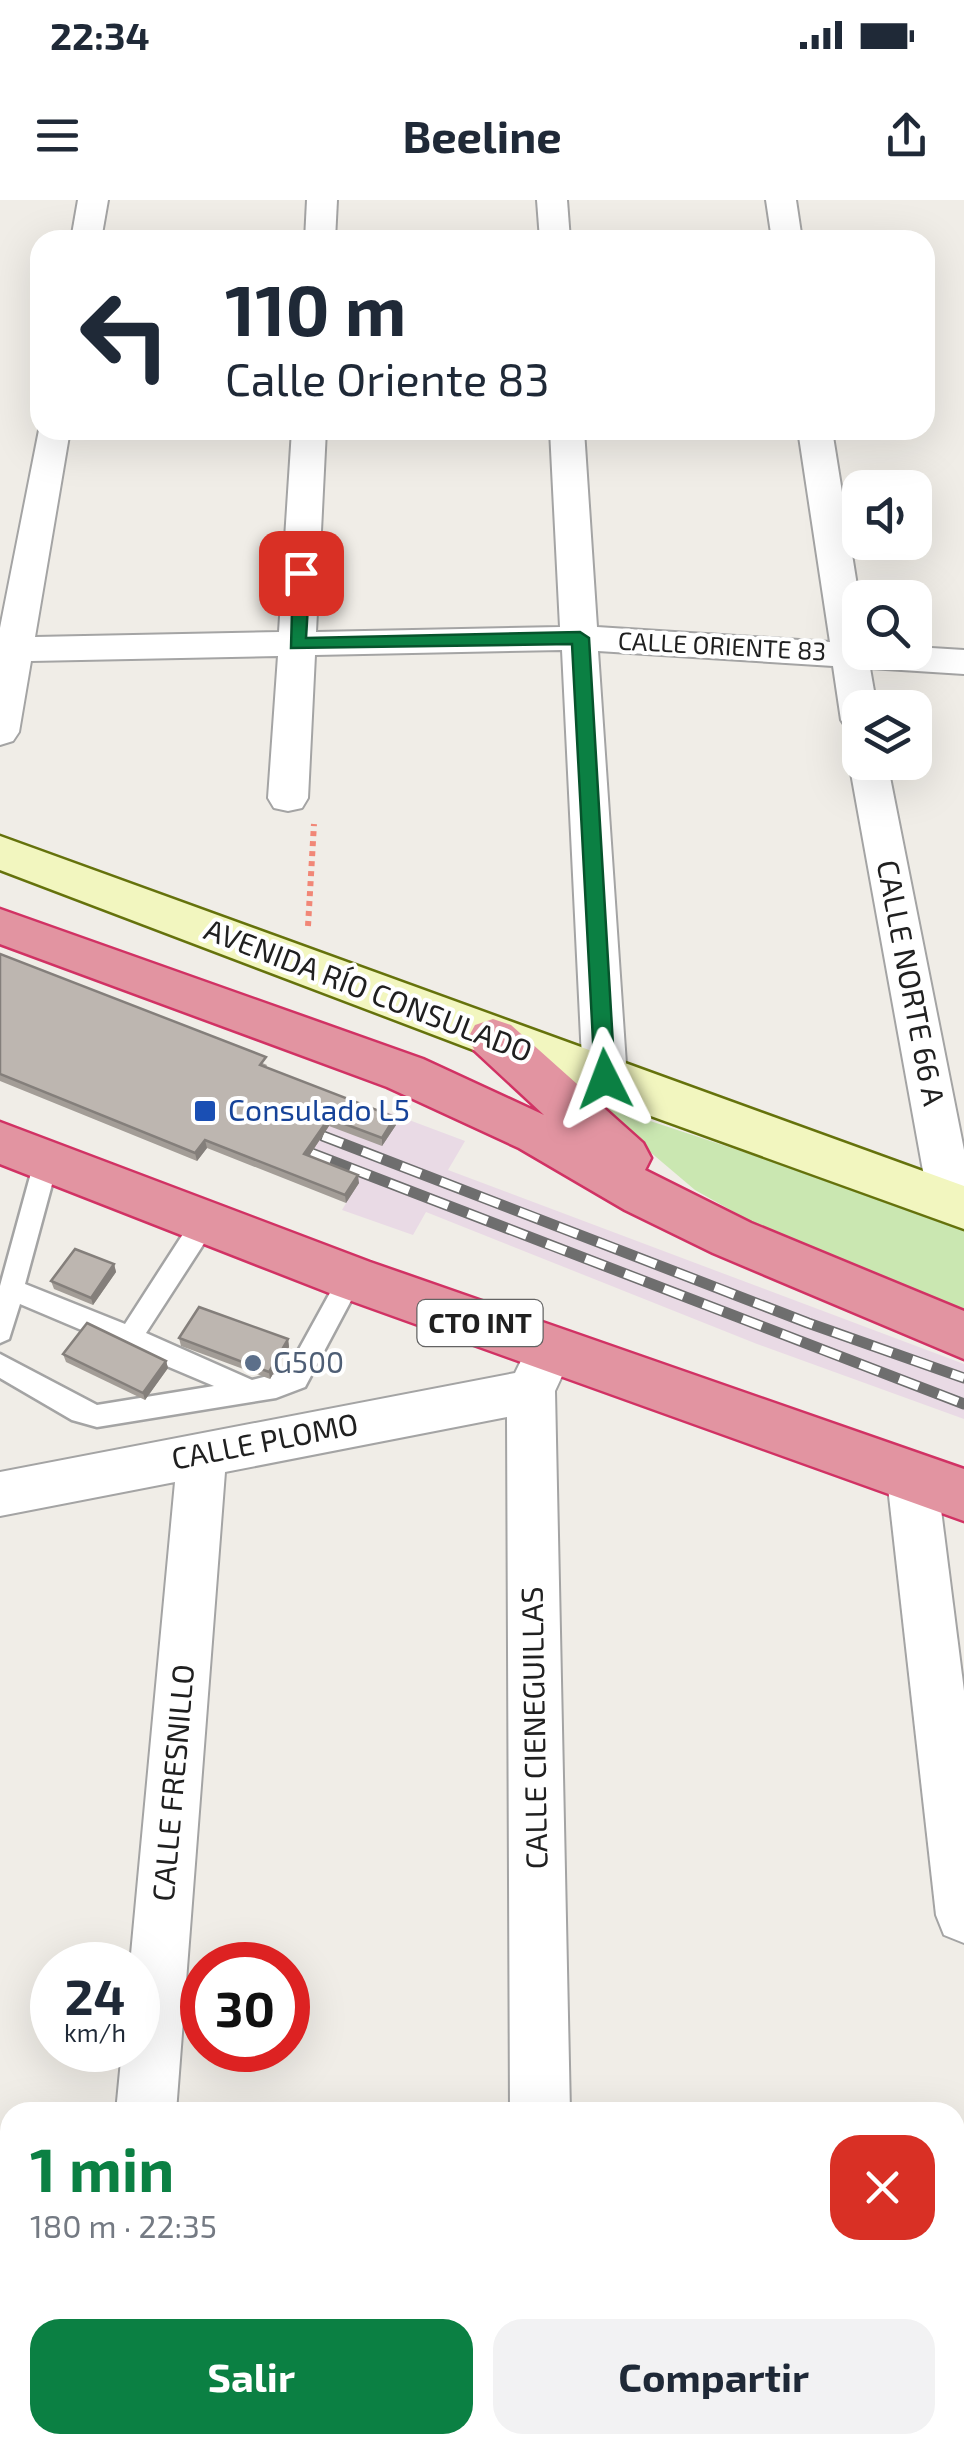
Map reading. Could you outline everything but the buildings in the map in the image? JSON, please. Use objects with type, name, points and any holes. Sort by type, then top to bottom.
[{"type":"highway","points":[[0,926],[405,1073],[537,1134],[644,1195],[732,1238],[964,1336]]},
{"type":"highway","points":[[493,1038],[612,1148],[732,1238]]},
{"type":"highway","name":"CTO INT","points":[[23,1152],[351,1278],[541,1370],[964,1496]]},
{"type":"main road","name":"AVENIDA RÍO CONSULADO","points":[[0,852],[493,1038],[958,1206]]},
{"type":"street","points":[[88,230],[94,200]]},
{"type":"street","points":[[320,230],[322,200]]},
{"type":"street","points":[[552,200],[554,230]]},
{"type":"street","points":[[781,200],[785,230]]},
{"type":"street","points":[[0,732],[7,650],[51,440]]},
{"type":"street","points":[[288,798],[308,440]]},
{"type":"street","points":[[568,440],[605,1079]]},
{"type":"street","points":[[815,440],[842,619]]},
{"type":"street","name":"CALLE ORIENTE 83","points":[[7,650],[580,638],[842,653]]},
{"type":"street","name":"CALLE ORIENTE 83","points":[[932,660],[964,662]]},
{"type":"street","name":"CALLE NORTE 66 A","points":[[872,780],[958,1206]]},
{"type":"street","name":"CALLE PLOMO","points":[[0,1494],[202,1454],[541,1370]]},
{"type":"street","name":"CALLE CIENEGUILLAS","points":[[540,2102],[541,1370]]},
{"type":"street","name":"CALLE FRESNILLO","points":[[147,2102],[202,1454]]},
{"type":"street","points":[[912,1478],[964,1914]]},
{"type":"lane","points":[[0,1332],[13,1290],[23,1152]]},
{"type":"lane","points":[[130,1337],[203,1224]]},
{"type":"lane","points":[[0,1365],[89,1416],[251,1392],[296,1379],[351,1278]]},
{"type":"lane","points":[[13,1290],[251,1392]]},
{"type":"path","points":[[288,798],[314,808],[306,967]]},
{"type":"shaded area","points":[[385,1111],[465,1141],[448,1170],[964,1364],[964,1419],[757,1344],[426,1212],[413,1235],[342,1210],[358,1183],[305,1162],[329,1126],[380,1119]]},
{"type":"green space","points":[[590,1101],[964,1225],[964,1313],[827,1264],[695,1190]]},
{"type":"railway","points":[[323,1136],[808,1323],[964,1378]]},
{"type":"railway","points":[[311,1153],[964,1404]]},
{"type":"place","name":"Consulado L5","points":[[205,1111]]},
{"type":"place","name":"G500","points":[[253,1363]]},
{"type":"route","points":[[301,573],[297,644],[580,638],[605,1079]]}]
